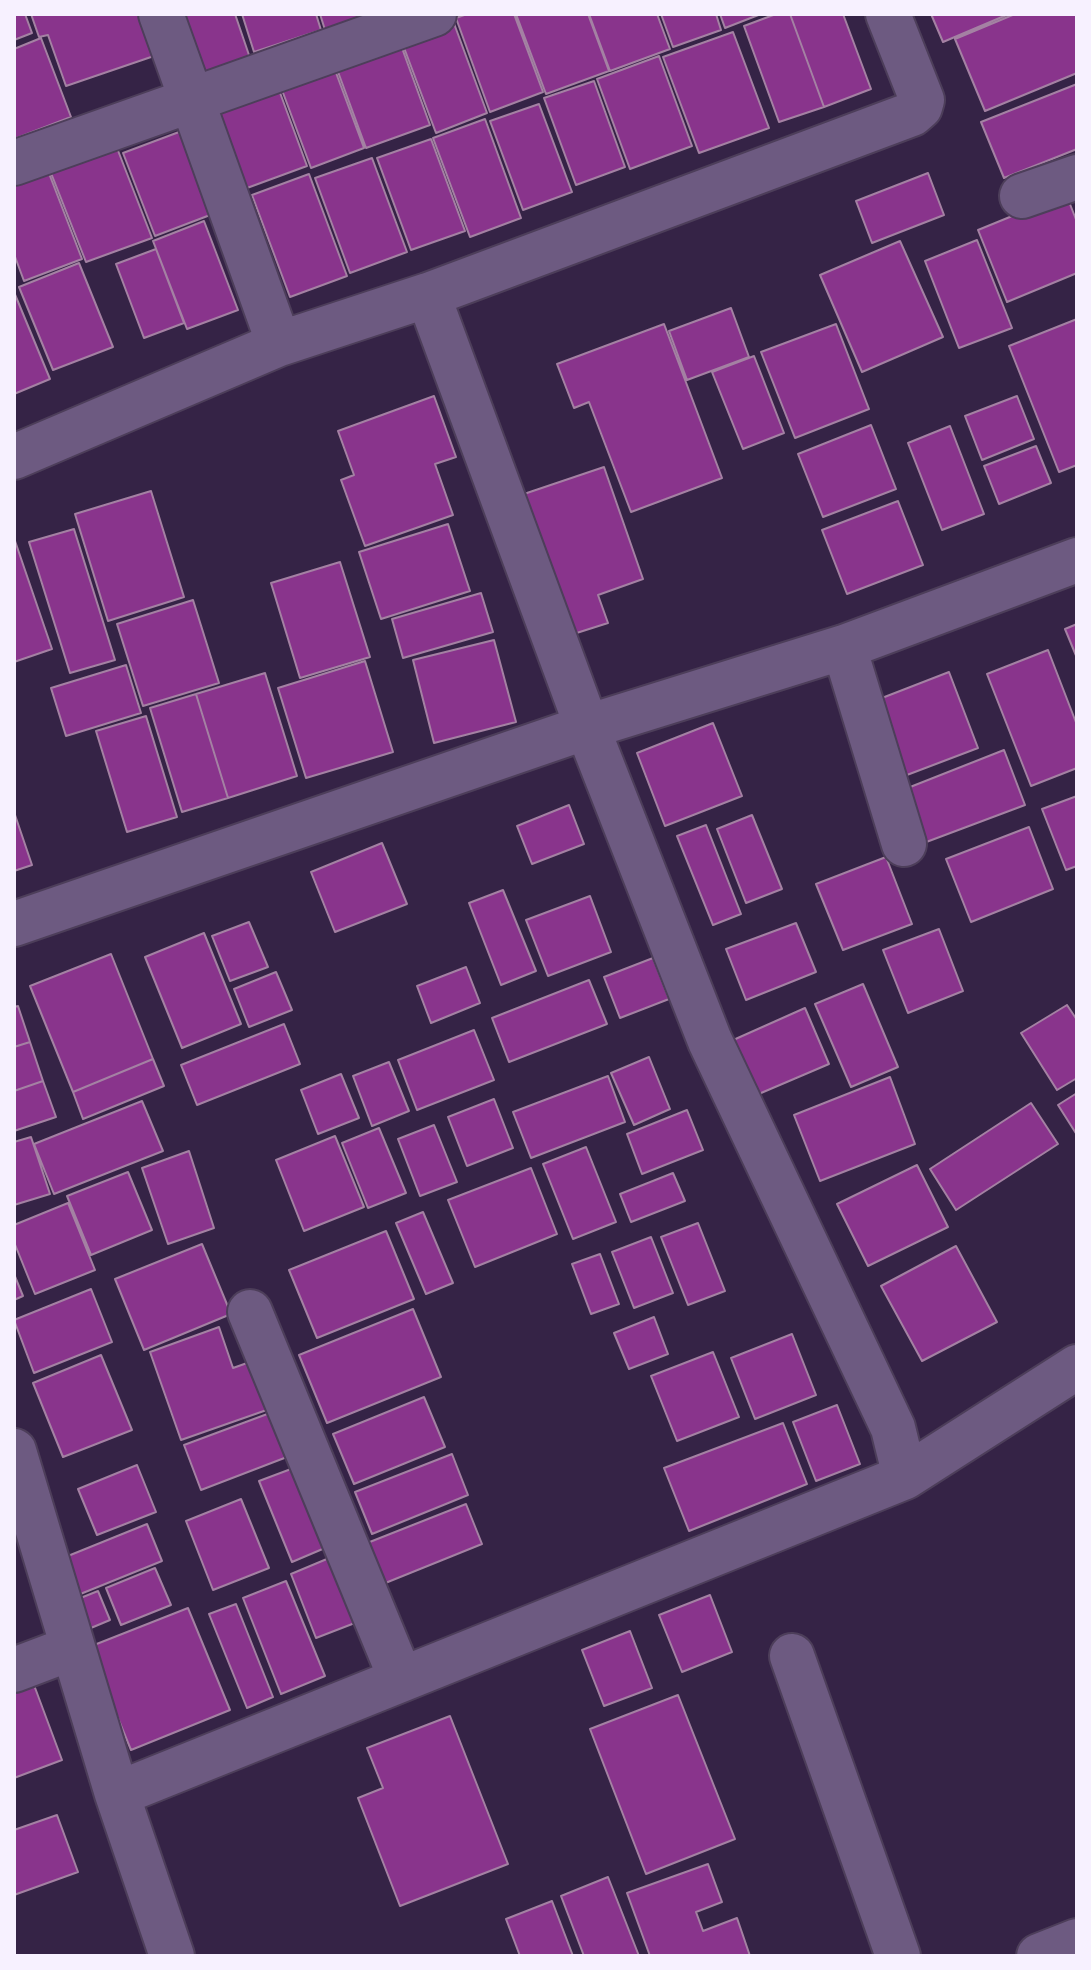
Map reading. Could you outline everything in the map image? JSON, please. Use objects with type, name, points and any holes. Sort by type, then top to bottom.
[{"type":"street","points":[[161,14],[279,344]]},
{"type":"street","points":[[14,163],[434,14]]},
{"type":"street","points":[[14,457],[279,344],[428,295],[917,111],[922,100],[888,14]]},
{"type":"street","points":[[1022,196],[1077,177]]},
{"type":"street","points":[[428,295],[587,727],[710,1041],[893,1428],[905,1477]]},
{"type":"street","points":[[14,924],[587,727],[844,647],[1077,560]]},
{"type":"street","points":[[844,647],[904,844]]},
{"type":"street","points":[[250,1312],[401,1679]]},
{"type":"street","points":[[117,1794],[905,1477],[1077,1367]]},
{"type":"street","points":[[14,1451],[117,1794],[172,1956]]},
{"type":"street","points":[[14,1670],[72,1648]]},
{"type":"street","points":[[792,1656],[898,1956]]},
{"type":"street","points":[[1039,1956],[1077,1941]]},
{"type":"building","points":[[14,14],[25,14],[32,33],[14,40]]},
{"type":"building","points":[[31,14],[139,14],[154,56],[66,86],[48,35],[39,37]]},
{"type":"building","points":[[166,14],[235,14],[250,58],[189,78]]},
{"type":"building","points":[[242,14],[316,14],[321,30],[254,52]]},
{"type":"building","points":[[320,14],[373,14],[325,30]]},
{"type":"building","points":[[467,14],[514,14],[543,92],[490,112],[456,18]]},
{"type":"building","points":[[516,14],[588,14],[609,71],[546,94]]},
{"type":"building","points":[[589,14],[657,14],[670,49],[610,71]]},
{"type":"building","points":[[661,14],[716,14],[721,30],[673,47]]},
{"type":"building","points":[[720,14],[761,14],[725,28]]},
{"type":"building","points":[[776,14],[790,14],[824,107],[779,122],[744,26]]},
{"type":"building","points":[[790,14],[843,14],[871,89],[824,107]]},
{"type":"building","points":[[931,14],[1009,14],[943,42]]},
{"type":"building","points":[[1015,14],[1077,14],[1077,73],[985,111],[955,39]]},
{"type":"building","points":[[452,18],[487,113],[436,133],[400,37]]},
{"type":"building","points":[[733,32],[769,128],[699,153],[663,57]]},
{"type":"building","points":[[398,37],[430,125],[366,148],[334,61]]},
{"type":"building","points":[[41,38],[71,117],[14,139],[14,49]]},
{"type":"building","points":[[659,56],[692,146],[630,169],[597,79]]},
{"type":"building","points":[[332,62],[364,148],[311,168],[279,82]]},
{"type":"building","points":[[594,81],[625,167],[576,185],[544,98]]},
{"type":"building","points":[[1077,84],[1077,149],[1004,178],[981,122]]},
{"type":"building","points":[[279,90],[307,166],[247,188],[219,112]]},
{"type":"building","points":[[539,104],[572,192],[523,210],[490,121]]},
{"type":"building","points":[[485,119],[521,218],[470,237],[433,138]]},
{"type":"building","points":[[187,129],[218,212],[155,236],[123,153]]},
{"type":"building","points":[[431,139],[465,231],[411,250],[377,158]]},
{"type":"building","points":[[117,148],[152,238],[86,262],[51,173]]},
{"type":"building","points":[[372,158],[407,252],[350,273],[315,178]]},
{"type":"building","points":[[45,163],[82,259],[24,281],[14,254],[14,175]]},
{"type":"building","points":[[928,173],[944,215],[872,243],[856,201]]},
{"type":"building","points":[[309,174],[347,276],[290,297],[252,195]]},
{"type":"building","points":[[1066,194],[1077,222],[1077,273],[1007,302],[978,230]]},
{"type":"building","points":[[204,221],[238,310],[187,329],[153,241]]},
{"type":"building","points":[[977,240],[1012,328],[959,348],[925,261]]},
{"type":"building","points":[[900,241],[943,337],[862,372],[820,275]]},
{"type":"building","points":[[156,249],[184,323],[144,338],[116,264]]},
{"type":"building","points":[[79,263],[113,347],[53,370],[19,287]]},
{"type":"building","points":[[14,292],[50,379],[14,394]]},
{"type":"building","points":[[731,308],[749,357],[687,380],[669,331]]},
{"type":"building","points":[[1077,319],[1077,465],[1059,472],[1009,346]]},
{"type":"building","points":[[664,324],[722,478],[631,512],[589,402],[574,408],[557,364]]},
{"type":"building","points":[[836,324],[869,409],[795,438],[761,352]]},
{"type":"building","points":[[754,356],[784,433],[743,449],[712,372]]},
{"type":"building","points":[[434,396],[456,457],[435,464],[453,515],[365,546],[341,480],[354,475],[338,431]]},
{"type":"building","points":[[1017,396],[1034,439],[982,460],[965,416]]},
{"type":"building","points":[[871,425],[896,489],[823,517],[798,454]]},
{"type":"building","points":[[950,426],[984,514],[942,530],[908,443]]},
{"type":"building","points":[[1036,446],[1051,483],[999,504],[984,466]]},
{"type":"building","points":[[604,467],[643,579],[598,595],[608,623],[564,637],[515,497]]},
{"type":"building","points":[[151,491],[184,597],[108,621],[75,514]]},
{"type":"building","points":[[898,501],[923,565],[847,594],[822,530]]},
{"type":"building","points":[[448,524],[470,591],[381,619],[359,552]]},
{"type":"building","points":[[74,529],[115,660],[70,673],[29,542]]},
{"type":"building","points":[[14,538],[52,649],[14,662]]},
{"type":"building","points":[[340,562],[370,657],[300,678],[271,583]]},
{"type":"building","points":[[481,593],[493,632],[403,658],[392,619]]},
{"type":"building","points":[[193,600],[219,683],[143,706],[117,624]]},
{"type":"building","points":[[1077,624],[1077,658],[1065,629]]},
{"type":"building","points":[[494,640],[516,722],[434,743],[413,660]]},
{"type":"building","points":[[1048,650],[1077,725],[1077,768],[1031,786],[987,674]]},
{"type":"building","points":[[365,661],[393,752],[306,778],[278,688]]},
{"type":"building","points":[[126,665],[141,713],[66,736],[51,688]]},
{"type":"building","points":[[949,672],[978,748],[899,778],[869,703]]},
{"type":"building","points":[[265,673],[297,776],[228,798],[196,694]]},
{"type":"building","points":[[196,694],[228,798],[182,812],[150,708]]},
{"type":"building","points":[[146,716],[177,817],[127,832],[96,731]]},
{"type":"building","points":[[713,723],[742,796],[665,826],[637,753]]},
{"type":"building","points":[[1004,750],[1025,805],[921,844],[900,791]]},
{"type":"building","points":[[1077,796],[1077,866],[1066,870],[1042,809]]},
{"type":"building","points":[[569,805],[584,844],[532,864],[517,826]]},
{"type":"building","points":[[14,812],[32,865],[14,871]]},
{"type":"building","points":[[752,815],[782,889],[746,903],[717,829]]},
{"type":"building","points":[[706,825],[741,914],[713,925],[677,836]]},
{"type":"building","points":[[1029,827],[1053,889],[971,922],[946,859]]},
{"type":"building","points":[[382,843],[407,904],[335,932],[311,872]]},
{"type":"building","points":[[886,857],[912,924],[843,950],[816,884]]},
{"type":"building","points":[[503,890],[536,971],[501,985],[469,903]]},
{"type":"building","points":[[590,896],[611,952],[548,976],[526,920]]},
{"type":"building","points":[[249,922],[268,967],[230,981],[212,936]]},
{"type":"building","points":[[796,923],[816,972],[746,1000],[726,949]]},
{"type":"building","points":[[939,929],[963,991],[908,1013],[883,950]]},
{"type":"building","points":[[204,933],[241,1024],[182,1048],[145,957]]},
{"type":"building","points":[[111,954],[153,1059],[73,1092],[30,986]]},
{"type":"building","points":[[653,958],[669,999],[620,1018],[604,977]]},
{"type":"building","points":[[466,967],[480,1003],[431,1023],[417,986]]},
{"type":"building","points":[[276,972],[292,1010],[249,1027],[234,989]]},
{"type":"building","points":[[589,980],[607,1024],[509,1062],[492,1018]]},
{"type":"building","points":[[863,984],[898,1067],[851,1087],[815,1004]]},
{"type":"building","points":[[1067,1005],[1077,1020],[1077,1078],[1057,1090],[1021,1033]]},
{"type":"building","points":[[18,1006],[30,1042],[14,1047],[14,1007]]},
{"type":"building","points":[[805,1008],[829,1064],[754,1096],[731,1041]]},
{"type":"building","points":[[284,1024],[300,1064],[197,1105],[181,1065]]},
{"type":"building","points":[[474,1030],[494,1080],[417,1110],[398,1060]]},
{"type":"building","points":[[30,1042],[43,1081],[14,1091],[14,1047]]},
{"type":"building","points":[[649,1057],[670,1109],[634,1125],[611,1073]]},
{"type":"building","points":[[153,1059],[164,1086],[83,1119],[73,1092]]},
{"type":"building","points":[[389,1062],[409,1111],[372,1126],[353,1076]]},
{"type":"building","points":[[341,1074],[359,1118],[318,1134],[301,1090]]},
{"type":"building","points":[[608,1076],[625,1122],[531,1158],[513,1112]]},
{"type":"building","points":[[890,1077],[915,1144],[820,1181],[794,1115]]},
{"type":"building","points":[[43,1081],[56,1117],[14,1131],[14,1091]]},
{"type":"building","points":[[1077,1093],[1077,1135],[1058,1105]]},
{"type":"building","points":[[494,1099],[513,1148],[467,1166],[448,1117]]},
{"type":"building","points":[[142,1101],[163,1151],[54,1194],[34,1144]]},
{"type":"building","points":[[1031,1103],[1058,1144],[956,1210],[930,1169]]},
{"type":"building","points":[[687,1110],[703,1150],[642,1174],[627,1134]]},
{"type":"building","points":[[434,1125],[457,1182],[420,1196],[398,1139]]},
{"type":"building","points":[[379,1128],[406,1193],[368,1208],[342,1143]]},
{"type":"building","points":[[335,1136],[364,1207],[304,1231],[276,1160]]},
{"type":"building","points":[[31,1137],[50,1194],[14,1205],[14,1142]]},
{"type":"building","points":[[586,1147],[616,1222],[573,1239],[543,1164]]},
{"type":"building","points":[[189,1151],[214,1228],[168,1244],[142,1168]]},
{"type":"building","points":[[917,1165],[948,1227],[868,1266],[837,1204]]},
{"type":"building","points":[[531,1168],[557,1234],[475,1267],[448,1200]]},
{"type":"building","points":[[128,1172],[152,1230],[91,1255],[67,1196]]},
{"type":"building","points":[[673,1173],[685,1201],[631,1222],[620,1194]]},
{"type":"building","points":[[68,1203],[95,1270],[35,1294],[14,1242],[14,1225]]},
{"type":"building","points":[[423,1212],[453,1283],[426,1294],[396,1223]]},
{"type":"building","points":[[698,1223],[725,1291],[688,1305],[661,1237]]},
{"type":"building","points":[[386,1231],[414,1299],[317,1338],[289,1270]]},
{"type":"building","points":[[651,1237],[673,1293],[634,1308],[612,1252]]},
{"type":"building","points":[[202,1244],[231,1314],[144,1350],[115,1279]]},
{"type":"building","points":[[956,1246],[997,1322],[922,1361],[881,1286]]},
{"type":"building","points":[[600,1254],[619,1304],[591,1314],[572,1264]]},
{"type":"building","points":[[14,1274],[23,1296],[14,1300]]},
{"type":"building","points":[[91,1289],[112,1342],[34,1373],[14,1320]]},
{"type":"building","points":[[413,1309],[441,1377],[327,1423],[299,1355]]},
{"type":"building","points":[[654,1317],[668,1354],[629,1369],[614,1333]]},
{"type":"building","points":[[219,1327],[233,1368],[264,1357],[281,1405],[181,1440],[150,1352]]},
{"type":"building","points":[[792,1334],[816,1395],[755,1419],[731,1358]]},
{"type":"building","points":[[713,1352],[739,1417],[677,1441],[651,1376]]},
{"type":"building","points":[[101,1355],[132,1430],[63,1457],[33,1383]]},
{"type":"building","points":[[424,1397],[445,1447],[354,1484],[333,1434]]},
{"type":"building","points":[[837,1405],[860,1464],[816,1481],[793,1422]]},
{"type":"building","points":[[270,1413],[287,1457],[201,1490],[184,1445]]},
{"type":"building","points":[[783,1423],[807,1484],[689,1531],[664,1468]]},
{"type":"building","points":[[452,1454],[468,1495],[372,1534],[355,1492]]},
{"type":"building","points":[[137,1465],[156,1512],[97,1535],[78,1489]]},
{"type":"building","points":[[299,1466],[332,1545],[292,1562],[259,1481]]},
{"type":"building","points":[[241,1499],[269,1568],[213,1590],[186,1521]]},
{"type":"building","points":[[466,1504],[482,1544],[368,1590],[352,1549]]},
{"type":"building","points":[[147,1524],[162,1561],[73,1597],[58,1560]]},
{"type":"building","points":[[334,1556],[360,1621],[316,1638],[291,1574]]},
{"type":"building","points":[[155,1568],[171,1605],[121,1625],[106,1588]]},
{"type":"building","points":[[286,1581],[325,1676],[281,1694],[243,1598]]},
{"type":"building","points":[[98,1591],[110,1620],[79,1633],[68,1603]]},
{"type":"building","points":[[710,1595],[732,1652],[682,1672],[659,1615]]},
{"type":"building","points":[[236,1604],[273,1697],[247,1708],[209,1614]]},
{"type":"building","points":[[188,1608],[230,1710],[131,1750],[89,1647]]},
{"type":"building","points":[[630,1631],[652,1688],[604,1706],[582,1650]]},
{"type":"building","points":[[31,1677],[62,1760],[14,1778],[14,1684]]},
{"type":"building","points":[[678,1695],[735,1839],[646,1874],[590,1729]]},
{"type":"building","points":[[450,1716],[508,1864],[400,1906],[358,1798],[383,1788],[367,1748]]},
{"type":"building","points":[[57,1815],[78,1872],[14,1895],[14,1830]]},
{"type":"building","points":[[708,1864],[722,1902],[696,1912],[703,1931],[737,1918],[750,1956],[650,1956],[627,1893]]},
{"type":"building","points":[[608,1877],[639,1956],[584,1956],[561,1896]]},
{"type":"building","points":[[552,1901],[573,1956],[520,1956],[506,1919]]}]
